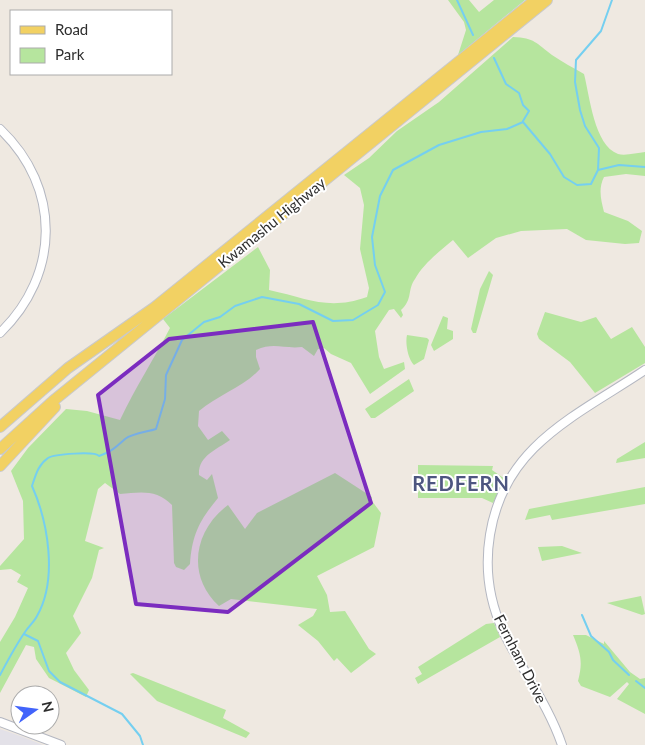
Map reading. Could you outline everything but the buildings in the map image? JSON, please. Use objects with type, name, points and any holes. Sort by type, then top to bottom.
[{"type":"main road","name":"Kwamashu Highway","points":[[0,427],[68,368],[155,306],[535,0]]},
{"type":"main road","name":"Kwamashu Highway","points":[[0,449],[32,419],[108,356],[547,0]]},
{"type":"main road","points":[[0,466],[34,427],[108,356]]},
{"type":"main road","points":[[0,418],[40,386],[68,368]]},
{"type":"street","points":[[0,129],[20,150],[36,180],[42,200],[46,233],[42,267],[33,291],[17,315],[0,333]]},
{"type":"street","name":"Fernham Drive","points":[[562,745],[556,729],[503,632],[494,607],[488,565],[491,526],[508,484],[534,448],[555,430],[645,370]]},
{"type":"street","points":[[0,723],[53,745]]},
{"type":"street","points":[[0,723],[61,745]]},
{"type":"highlighted area","points":[[313,322],[371,503],[228,612],[136,604],[98,395],[169,339]]},
{"type":"shaded area","points":[[0,729],[10,732],[10,735],[17,735],[43,745],[0,745]]},
{"type":"green space","points":[[448,0],[469,0],[479,12],[494,0],[525,0],[458,55],[466,30],[464,22]]},
{"type":"green space","points":[[513,37],[535,42],[556,58],[584,74],[598,131],[610,149],[621,155],[645,152],[645,176],[626,174],[604,177],[601,190],[604,212],[628,221],[642,231],[639,243],[625,244],[586,240],[567,229],[521,231],[496,238],[468,258],[453,240],[432,258],[419,273],[413,283],[407,302],[401,310],[403,315],[401,318],[394,309],[389,310],[375,331],[379,357],[384,369],[404,362],[405,369],[370,394],[351,363],[331,354],[324,348],[318,349],[314,356],[302,347],[268,346],[256,350],[260,369],[246,381],[199,411],[198,426],[208,440],[222,431],[230,440],[209,454],[199,468],[199,475],[207,480],[212,474],[218,498],[201,521],[195,536],[190,564],[184,570],[176,567],[174,563],[172,505],[154,494],[141,492],[120,494],[105,483],[98,489],[85,541],[104,548],[99,550],[92,578],[73,616],[81,633],[66,653],[74,670],[89,690],[86,697],[49,678],[36,659],[34,647],[26,645],[0,693],[0,642],[15,617],[28,588],[17,582],[21,575],[11,569],[0,570],[0,566],[24,539],[23,501],[11,471],[28,448],[66,409],[87,411],[120,420],[170,328],[163,319],[258,247],[270,270],[269,290],[329,303],[341,303],[367,297],[369,288],[360,249],[364,205],[360,188],[344,175],[369,158],[397,131],[439,102]]},
{"type":"green space","points":[[489,271],[493,275],[476,333],[473,333],[471,329],[480,289]]},
{"type":"green space","points":[[545,312],[581,322],[596,317],[611,339],[632,327],[645,347],[645,363],[595,393],[570,362],[539,339],[537,334]]},
{"type":"green space","points":[[443,316],[448,318],[447,329],[453,331],[453,339],[434,351],[431,345]]},
{"type":"green space","points":[[407,335],[427,338],[429,340],[424,359],[414,365],[407,351]]},
{"type":"green space","points":[[409,379],[414,391],[375,418],[371,418],[365,409]]},
{"type":"green space","points":[[645,442],[645,458],[616,463],[617,459]]},
{"type":"green space","points":[[418,465],[493,466],[492,470],[505,479],[493,503],[482,498],[418,498]]},
{"type":"green space","points":[[335,473],[372,497],[372,501],[381,513],[374,547],[317,576],[327,595],[330,612],[345,611],[369,649],[376,654],[351,673],[337,658],[334,661],[318,641],[298,625],[313,616],[317,609],[231,599],[219,606],[209,594],[202,581],[198,567],[198,554],[208,527],[216,515],[228,505],[245,529],[257,513]]},
{"type":"green space","points":[[645,487],[645,504],[552,520],[550,515],[525,520],[529,509]]},
{"type":"green space","points":[[562,546],[582,553],[542,561],[538,547]]},
{"type":"green space","points":[[641,596],[645,614],[642,615],[607,603]]},
{"type":"green space","points":[[494,623],[500,637],[418,684],[415,678],[422,674],[418,667],[486,624]]},
{"type":"green space","points":[[573,635],[586,635],[604,644],[604,641],[630,672],[640,679],[645,678],[645,714],[617,699],[629,684],[627,682],[610,697],[581,686],[578,681],[580,658]]},
{"type":"green space","points":[[133,673],[226,710],[223,718],[250,733],[246,738],[157,701],[130,674]]},
{"type":"waterway","points":[[457,0],[473,35]]},
{"type":"waterway","points":[[0,675],[18,642],[37,616],[47,585],[49,568],[46,533],[38,500],[32,486],[42,464],[48,458],[58,455],[83,453],[99,456],[110,451],[128,437],[156,429],[165,399],[166,375],[182,340],[204,322],[220,317],[235,306],[262,297],[299,304],[333,321],[353,320],[378,305],[385,292],[375,265],[372,237],[380,196],[393,170],[439,145],[481,132],[507,129],[523,122],[550,154],[564,177],[577,185],[591,184],[598,170],[599,148],[585,126],[580,110],[575,82],[576,60],[601,31],[612,0]]},
{"type":"waterway","points":[[494,58],[506,84],[519,93],[523,105],[529,111],[523,121]]},
{"type":"waterway","points":[[598,170],[619,165],[645,167]]},
{"type":"waterway","points":[[582,615],[591,636],[609,652],[613,660],[629,675]]},
{"type":"waterway","points":[[24,634],[38,641],[49,671],[60,682],[122,714],[140,736],[143,745]]},
{"type":"waterway","points":[[636,681],[645,688]]},
{"type":"district","name":"REDFERN","points":[[461,484]]}]
